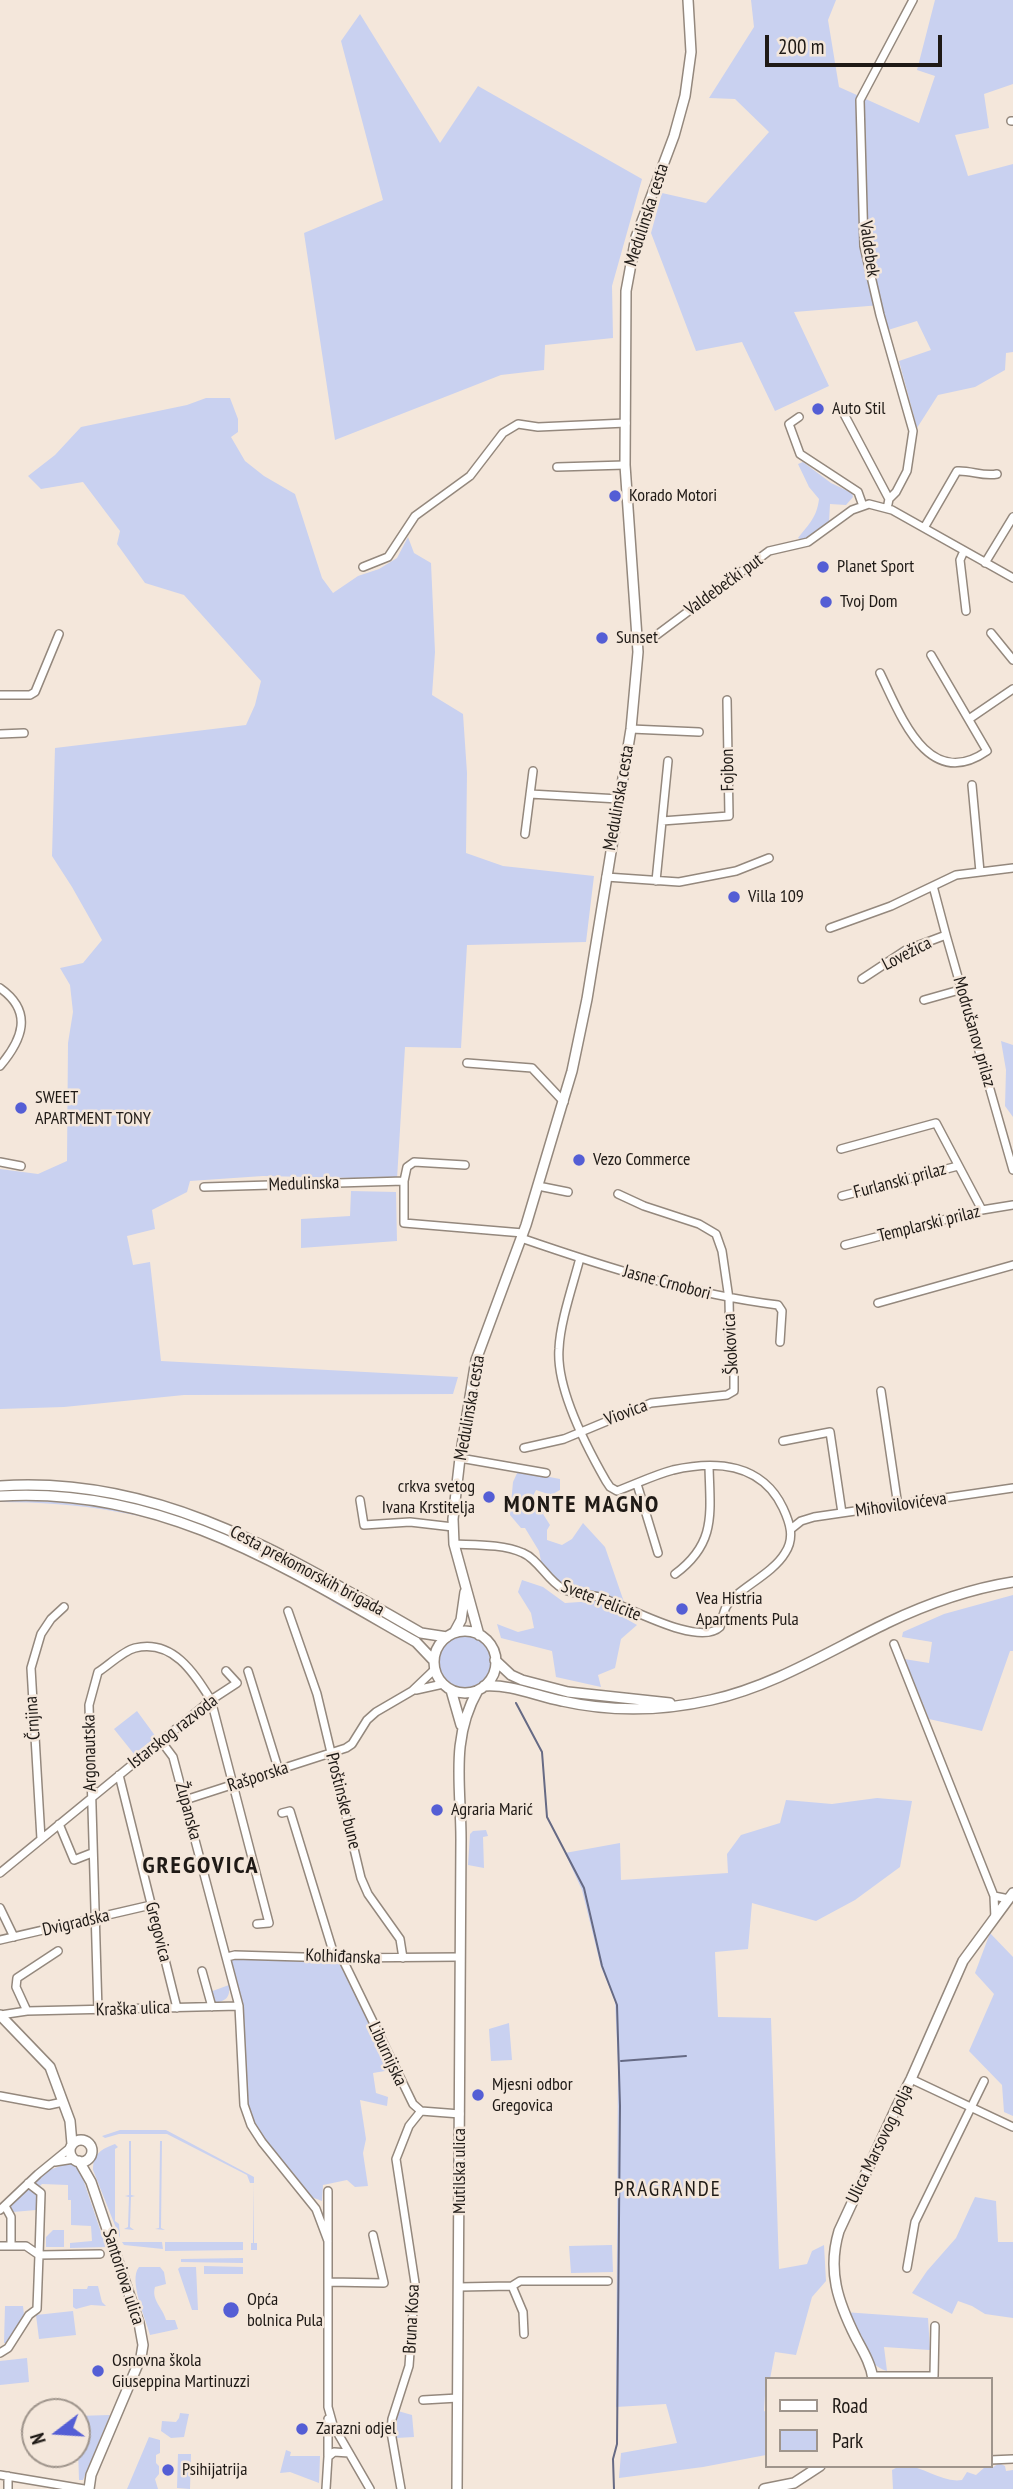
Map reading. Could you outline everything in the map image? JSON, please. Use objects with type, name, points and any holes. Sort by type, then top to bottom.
[{"type":"main road","name":"Medulinska cesta","points":[[465,1584],[454,1544],[453,1527],[460,1458],[477,1360],[522,1236],[564,1102],[583,1023],[631,729],[638,641],[625,465],[625,309],[628,272],[636,237],[674,136],[685,96],[691,52],[688,0]]},
{"type":"main road","name":"Cesta prekomorskih brigada","points":[[0,1486],[50,1486],[97,1491],[182,1511],[284,1554],[421,1633],[451,1635]]},
{"type":"main road","name":"Cesta prekomorskih brigada","points":[[0,1496],[50,1496],[98,1501],[142,1510],[203,1530],[287,1568],[416,1642],[434,1665]]},
{"type":"main road","points":[[481,1688],[491,1679],[495,1660],[493,1650],[487,1641],[471,1632],[451,1635],[440,1643],[434,1665],[447,1687],[464,1693],[481,1688],[510,1687],[561,1701],[598,1707],[644,1709],[686,1705],[754,1688],[788,1674],[910,1613],[956,1596],[1013,1581]]},
{"type":"main road","points":[[451,1635],[463,1609],[465,1584]]},
{"type":"main road","points":[[465,1584],[479,1635]]},
{"type":"main road","points":[[495,1660],[511,1675],[522,1680],[568,1692],[686,1705]]},
{"type":"main road","name":"Mutilska ulica","points":[[447,1687],[461,1727],[457,2489]]},
{"type":"main road","name":"Mutilska ulica","points":[[461,1727],[481,1688]]},
{"type":"main road","name":"Ulica Marsovog polja","points":[[873,2377],[836,2294],[833,2252],[839,2231],[964,1961],[1011,1896]]},
{"type":"main road","points":[[0,2015],[46,2062],[70,2121],[71,2146],[76,2160],[85,2161],[90,2157],[91,2148],[70,2121]]},
{"type":"main road","points":[[71,2146],[78,2140],[85,2141]]},
{"type":"main road","name":"Santoriova ulica","points":[[90,2157],[91,2182]]},
{"type":"main road","name":"Santoriova ulica","points":[[76,2160],[91,2182],[139,2323],[143,2345],[87,2489]]},
{"type":"main road","points":[[764,2489],[794,2483],[817,2468]]},
{"type":"street","name":"Valdebek","points":[[888,504],[907,471],[914,431],[880,315],[864,246],[860,100],[913,0]]},
{"type":"street","points":[[844,414],[888,504],[924,528],[1013,578]]},
{"type":"street","points":[[799,417],[789,424],[800,454],[858,492],[863,506],[888,504]]},
{"type":"street","points":[[363,566],[388,556],[415,516],[470,476],[503,432],[518,424],[538,427],[626,423]]},
{"type":"street","points":[[557,467],[625,465]]},
{"type":"street","points":[[924,528],[957,471],[971,470],[988,476],[997,474]]},
{"type":"street","name":"Valdebečki put","points":[[638,641],[654,637],[769,551],[808,542],[852,510],[863,506]]},
{"type":"street","points":[[985,563],[1013,517]]},
{"type":"street","points":[[964,551],[960,560],[966,611]]},
{"type":"street","points":[[991,633],[1013,660]]},
{"type":"street","points":[[0,695],[30,695],[35,692],[59,634]]},
{"type":"street","points":[[880,673],[920,747],[938,760],[960,763],[973,761],[988,751],[931,655]]},
{"type":"street","points":[[969,719],[1013,689]]},
{"type":"street","name":"Fojbon","points":[[662,821],[729,816],[727,700]]},
{"type":"street","points":[[631,729],[699,732]]},
{"type":"street","points":[[0,734],[24,733]]},
{"type":"street","points":[[656,881],[668,761]]},
{"type":"street","points":[[525,834],[533,771]]},
{"type":"street","points":[[972,785],[980,872]]},
{"type":"street","points":[[530,794],[619,799]]},
{"type":"street","points":[[606,877],[679,882],[736,871],[769,858]]},
{"type":"street","points":[[830,928],[891,906],[956,875],[1013,868]]},
{"type":"street","name":"Lovežica","points":[[862,979],[906,950],[946,935],[933,886]]},
{"type":"street","name":"Modrušanov prilaz","points":[[946,935],[1013,1170]]},
{"type":"street","points":[[0,988],[12,999],[21,1025],[19,1041],[0,1066]]},
{"type":"street","points":[[924,1000],[963,989]]},
{"type":"street","points":[[467,1063],[532,1068],[564,1102]]},
{"type":"street","points":[[841,1149],[936,1123],[982,1210]]},
{"type":"street","points":[[0,1162],[21,1166]]},
{"type":"street","points":[[465,1164],[414,1162],[407,1167],[404,1181],[404,1223],[522,1236]]},
{"type":"street","name":"Furlanski prilaz","points":[[842,1196],[958,1166]]},
{"type":"street","name":"Medulinska","points":[[204,1187],[404,1181]]},
{"type":"street","points":[[538,1186],[568,1192]]},
{"type":"street","name":"Škokovica","points":[[618,1194],[644,1206],[699,1224],[716,1234],[722,1251],[729,1299],[730,1348],[734,1371],[732,1393]]},
{"type":"street","name":"Templarski prilaz","points":[[845,1245],[982,1210],[1013,1205]]},
{"type":"street","name":"Jasne Crnobori","points":[[522,1236],[634,1275],[729,1299],[778,1305],[782,1311],[780,1342]]},
{"type":"street","points":[[580,1258],[559,1346],[559,1368],[597,1465],[614,1490],[672,1471],[709,1466],[745,1471],[762,1479],[779,1499],[791,1529]]},
{"type":"street","points":[[878,1303],[1013,1265]]},
{"type":"street","points":[[881,1391],[898,1506]]},
{"type":"street","name":"Viovica","points":[[524,1448],[564,1440],[651,1403],[732,1393]]},
{"type":"street","points":[[783,1441],[830,1432],[842,1513]]},
{"type":"street","points":[[460,1458],[546,1473]]},
{"type":"street","points":[[675,1574],[701,1550],[709,1528],[709,1466]]},
{"type":"street","points":[[637,1484],[658,1553]]},
{"type":"street","name":"Mihovilovićeva","points":[[791,1529],[801,1521],[842,1513],[1013,1488]]},
{"type":"street","points":[[360,1500],[364,1525],[410,1522],[453,1527]]},
{"type":"street","name":"Svete Felicite","points":[[454,1544],[511,1549],[527,1554],[551,1582],[567,1591],[601,1597],[676,1629],[717,1631],[729,1603],[768,1572],[786,1552],[791,1529]]},
{"type":"street","name":"Črnjina","points":[[41,1839],[31,1668],[41,1634],[64,1606]]},
{"type":"street","name":"Proštinske bune","points":[[288,1611],[317,1694],[361,1878],[368,1894],[400,1939],[403,1958]]},
{"type":"street","points":[[894,1644],[994,1896],[995,1918]]},
{"type":"street","name":"Argonautska","points":[[98,2011],[89,1705],[98,1672],[134,1648],[162,1648],[178,1657],[196,1677],[211,1700],[269,1923],[257,1924]]},
{"type":"street","points":[[412,1691],[434,1665]]},
{"type":"street","name":"Istarskog razvoda","points":[[0,1872],[211,1700],[237,1683],[226,1671]]},
{"type":"street","points":[[248,1671],[279,1771]]},
{"type":"street","points":[[412,1691],[447,1687]]},
{"type":"street","name":"Rašporska","points":[[185,1800],[279,1771],[352,1744],[367,1720],[376,1712],[412,1691]]},
{"type":"street","name":"Županska","points":[[160,1741],[173,1756],[239,2006],[244,2105],[251,2125],[262,2142],[316,2208],[328,2241]]},
{"type":"street","name":"Gregovica","points":[[119,1775],[177,2008]]},
{"type":"street","name":"Liburnijska","points":[[282,1813],[290,1811],[338,1958],[404,2090],[412,2104],[421,2111]]},
{"type":"street","points":[[59,1825],[74,1860],[92,1853]]},
{"type":"street","name":"Ulica Marsovog polja","points":[[994,1896],[1011,1896]]},
{"type":"street","name":"Dvigradska","points":[[0,1940],[151,1905]]},
{"type":"street","points":[[0,1908],[14,1937]]},
{"type":"street","points":[[27,2011],[16,1987],[17,1978],[58,1951]]},
{"type":"street","name":"Kolhiđanska","points":[[227,1956],[460,1957]]},
{"type":"street","points":[[202,1971],[212,2007]]},
{"type":"street","name":"Kraška ulica","points":[[0,2015],[27,2011],[239,2006]]},
{"type":"street","points":[[911,2079],[1013,2127]]},
{"type":"street","points":[[907,2268],[915,2222],[984,2081]]},
{"type":"street","points":[[0,2096],[49,2105],[64,2102]]},
{"type":"street","points":[[421,2111],[460,2114]]},
{"type":"street","name":"Bruna Kosa","points":[[401,2489],[392,2446],[392,2419],[410,2366],[415,2283],[396,2159],[410,2126],[421,2111]]},
{"type":"street","points":[[11,2246],[11,2217],[2,2208],[71,2146]]},
{"type":"street","points":[[54,2162],[76,2160]]},
{"type":"street","points":[[0,2353],[8,2348],[29,2315],[37,2309],[41,2193],[28,2183]]},
{"type":"street","points":[[326,2489],[328,2191]]},
{"type":"street","points":[[316,2208],[328,2202]]},
{"type":"street","points":[[328,2282],[384,2283],[373,2235]]},
{"type":"street","points":[[0,2246],[26,2246],[39,2255],[100,2254]]},
{"type":"street","points":[[459,2287],[512,2286],[520,2281],[608,2281]]},
{"type":"street","points":[[512,2286],[523,2312],[524,2334]]},
{"type":"street","points":[[904,2377],[934,2376],[935,2326]]},
{"type":"street","points":[[424,2400],[458,2398]]},
{"type":"street","points":[[328,2407],[333,2426],[370,2489]]},
{"type":"street","points":[[328,2457],[334,2452],[349,2453]]},
{"type":"street","points":[[992,2460],[1013,2459]]},
{"type":"street","points":[[8,2489],[4,2476],[87,2489]]},
{"type":"green space","points":[[751,0],[836,0],[828,20],[839,87],[919,123],[935,76],[917,70],[935,0],[1013,0],[1013,84],[984,94],[989,128],[955,135],[968,176],[1013,164],[1013,352],[1006,353],[1005,370],[975,387],[938,395],[917,428],[899,361],[931,350],[917,321],[888,330],[881,305],[794,312],[829,386],[775,411],[742,342],[696,351],[651,233],[662,193],[706,203],[769,132],[735,99],[709,98],[754,27]]},
{"type":"green space","points":[[360,14],[440,143],[478,86],[642,179],[612,286],[613,338],[545,345],[544,370],[501,375],[335,440],[304,233],[383,200],[341,41]]},
{"type":"green space","points":[[206,398],[230,398],[238,419],[238,432],[231,437],[245,461],[295,494],[322,578],[333,593],[358,576],[379,569],[397,558],[408,537],[414,553],[431,563],[435,652],[432,695],[463,714],[467,773],[466,853],[503,866],[594,876],[586,942],[467,945],[461,1048],[405,1047],[397,1179],[263,1176],[190,1181],[187,1192],[152,1210],[155,1229],[127,1236],[133,1265],[150,1262],[161,1361],[458,1377],[453,1394],[184,1395],[64,1407],[0,1409],[0,1169],[38,1174],[67,1161],[68,1043],[73,1012],[70,985],[60,968],[83,963],[102,940],[52,856],[55,748],[246,725],[261,681],[184,595],[145,583],[117,544],[120,531],[83,482],[41,489],[28,476],[55,455],[81,427],[187,405]]},
{"type":"green space","points":[[803,462],[831,483],[852,493],[853,497],[846,505],[830,504],[829,522],[803,541],[798,538],[814,516],[819,499],[809,487],[798,464]]},
{"type":"green space","points":[[1001,1041],[1013,1045],[1013,1117],[1005,1106],[1006,1070]]},
{"type":"green space","points":[[351,1191],[396,1192],[397,1241],[301,1248],[301,1219],[350,1216]]},
{"type":"green space","points":[[518,1471],[560,1479],[560,1490],[551,1495],[536,1490],[531,1500],[546,1508],[543,1514],[550,1525],[547,1540],[562,1545],[572,1539],[583,1523],[605,1547],[624,1602],[601,1593],[565,1587],[550,1578],[542,1566],[539,1551],[525,1528],[521,1528],[510,1515],[513,1482]]},
{"type":"green space","points":[[0,1500],[98,1507],[143,1516],[198,1533],[115,1511]]},
{"type":"green space","points":[[203,1534],[227,1544],[269,1563],[354,1612],[238,1549]]},
{"type":"green space","points":[[522,1580],[543,1587],[565,1603],[595,1601],[637,1625],[621,1639],[615,1668],[598,1675],[601,1687],[556,1677],[552,1651],[501,1638],[497,1624],[518,1632],[534,1628],[531,1613],[518,1592]]},
{"type":"green space","points":[[1013,1595],[1013,1651],[1010,1651],[982,1731],[929,1719],[904,1659],[929,1663],[932,1642],[902,1637],[903,1632],[944,1614]]},
{"type":"green space","points":[[465,1636],[475,1638],[483,1644],[489,1652],[489,1672],[483,1680],[475,1686],[465,1688],[455,1686],[447,1680],[441,1672],[439,1662],[441,1652],[447,1644],[455,1638]]},
{"type":"green space","points":[[137,1711],[156,1737],[134,1754],[114,1729]]},
{"type":"green space","points":[[877,1798],[912,1801],[900,1867],[855,1900],[816,1921],[752,1903],[748,1949],[715,1952],[718,2017],[771,2018],[779,2269],[807,2264],[812,2251],[824,2245],[826,2281],[812,2297],[796,2355],[775,2352],[770,2377],[764,2377],[764,2455],[619,2478],[621,2453],[677,2443],[666,2404],[616,2407],[618,2064],[615,2001],[601,1967],[582,1890],[565,1853],[620,1843],[621,1880],[728,1873],[727,1854],[741,1835],[780,1823],[786,1800],[832,1804]]},
{"type":"green space","points":[[486,1830],[488,1836],[483,1837],[484,1868],[468,1865],[470,1834],[473,1831]]},
{"type":"green space","points":[[990,1933],[1013,1957],[1013,2116],[1004,2112],[1002,2085],[969,2051],[994,1994],[975,1973]]},
{"type":"green space","points":[[227,1957],[335,1958],[342,1965],[388,2063],[385,2071],[373,2073],[376,2093],[388,2097],[387,2106],[360,2100],[366,2139],[363,2153],[368,2186],[355,2187],[347,2180],[323,2185],[322,2201],[306,2195],[262,2142],[244,2105],[240,2011],[235,1974],[230,1971]]},
{"type":"green space","points":[[229,1985],[229,1994],[225,1999],[211,2003],[207,1993]]},
{"type":"green space","points":[[509,2023],[512,2060],[491,2061],[489,2029]]},
{"type":"green space","points":[[120,2130],[166,2130],[254,2177],[254,2183],[250,2183],[247,2175],[167,2134],[102,2136]]},
{"type":"green space","points":[[129,2141],[131,2195],[135,2196],[131,2197],[130,2227],[134,2230],[124,2229],[128,2227],[129,2197],[125,2196],[129,2195]]},
{"type":"green space","points":[[160,2141],[161,2228],[165,2230],[155,2229],[159,2228]]},
{"type":"green space","points":[[115,2144],[118,2147],[115,2149],[115,2221],[119,2224],[120,2238],[93,2170],[94,2160],[99,2153]]},
{"type":"green space","points":[[69,2163],[78,2167],[82,2176],[106,2247],[70,2248],[70,2243],[92,2241],[91,2226],[71,2225],[68,2185],[42,2184],[39,2187],[31,2181],[38,2174]]},
{"type":"green space","points":[[254,2183],[254,2243],[257,2243],[257,2250],[251,2250],[253,2243]]},
{"type":"green space","points":[[28,2184],[37,2191],[36,2210],[13,2212],[8,2204]]},
{"type":"green space","points":[[975,2197],[996,2201],[998,2242],[1013,2242],[1013,2318],[985,2314],[958,2301],[952,2314],[912,2293],[956,2238]]},
{"type":"green space","points":[[53,2230],[64,2230],[64,2247],[46,2247],[46,2237]]},
{"type":"green space","points":[[122,2242],[162,2242],[163,2249],[124,2245]]},
{"type":"green space","points":[[165,2242],[243,2242],[243,2250],[165,2251]]},
{"type":"green space","points":[[612,2245],[613,2272],[571,2273],[569,2246]]},
{"type":"green space","points":[[243,2258],[243,2263],[181,2262],[181,2259]]},
{"type":"green space","points":[[204,2266],[243,2267],[243,2274],[204,2274]]},
{"type":"green space","points":[[139,2267],[160,2267],[164,2272],[166,2284],[155,2287],[154,2292],[166,2320],[175,2320],[178,2329],[150,2335],[137,2290],[136,2273]]},
{"type":"green space","points":[[196,2267],[198,2310],[192,2310],[178,2269]]},
{"type":"green space","points":[[88,2286],[98,2286],[102,2302],[106,2306],[73,2307],[73,2289],[87,2289]]},
{"type":"green space","points":[[5,2306],[23,2306],[24,2315],[7,2343],[4,2343]]},
{"type":"green space","points":[[73,2311],[76,2335],[39,2339],[36,2315]]},
{"type":"green space","points":[[844,2312],[928,2318],[930,2350],[884,2347],[887,2371],[865,2355]]},
{"type":"green space","points":[[27,2358],[29,2382],[0,2385],[0,2361]]},
{"type":"green space","points":[[398,2411],[412,2415],[414,2437],[396,2438],[395,2420]]},
{"type":"green space","points":[[180,2413],[189,2414],[184,2437],[171,2438],[161,2431],[162,2421],[176,2422]]},
{"type":"green space","points":[[110,2415],[91,2461],[91,2416]]},
{"type":"green space","points":[[149,2437],[160,2440],[160,2453],[156,2455],[159,2474],[155,2479],[158,2489],[127,2489]]},
{"type":"green space","points":[[286,2450],[291,2452],[290,2456],[320,2456],[319,2483],[290,2472],[280,2473]]},
{"type":"green space","points":[[178,2454],[191,2454],[190,2489],[177,2488]]},
{"type":"green space","points":[[999,2463],[1005,2466],[1006,2471],[1013,2470],[1013,2489],[893,2489],[892,2470],[897,2468],[917,2468],[944,2478],[962,2480],[967,2472],[976,2475],[984,2468],[992,2468]]},
{"type":"green space","points":[[79,2468],[88,2468],[83,2480],[79,2480]]},
{"type":"waterway","points":[[516,1703],[542,1752],[547,1817],[584,1888],[602,1966],[617,2005],[620,2106],[617,2444],[613,2459],[614,2489]]},
{"type":"waterway","points":[[621,2061],[686,2056]]},
{"type":"place","name":"Auto Stil","points":[[818,409]]},
{"type":"place","name":"Korado Motori","points":[[615,496]]},
{"type":"place","name":"Planet Sport","points":[[823,567]]},
{"type":"place","name":"Tvoj Dom","points":[[826,602]]},
{"type":"place","name":"Sunset","points":[[602,638]]},
{"type":"place","name":"Villa 109","points":[[734,897]]},
{"type":"place","name":"SWEET APARTMENT TONY","points":[[21,1108]]},
{"type":"place","name":"Vezo Commerce","points":[[579,1160]]},
{"type":"place","name":"crkva svetog Ivana Krstitelja","points":[[489,1497]]},
{"type":"place","name":"Vea Histria Apartments Pula","points":[[682,1609]]},
{"type":"place","name":"Agraria Marić","points":[[437,1810]]},
{"type":"place","name":"Mjesni odbor Gregovica","points":[[478,2095]]},
{"type":"place","name":"Opća bolnica Pula","points":[[231,2310]]},
{"type":"place","name":"Osnovna škola Giuseppina Martinuzzi","points":[[98,2371]]},
{"type":"place","name":"Zarazni odjel","points":[[302,2429]]},
{"type":"place","name":"Psihijatrija","points":[[168,2470]]},
{"type":"district","name":"MONTE MAGNO","points":[[582,1505]]},
{"type":"district","name":"GREGOVICA","points":[[201,1866]]},
{"type":"district","name":"PRAGRANDE","points":[[668,2190]]}]
